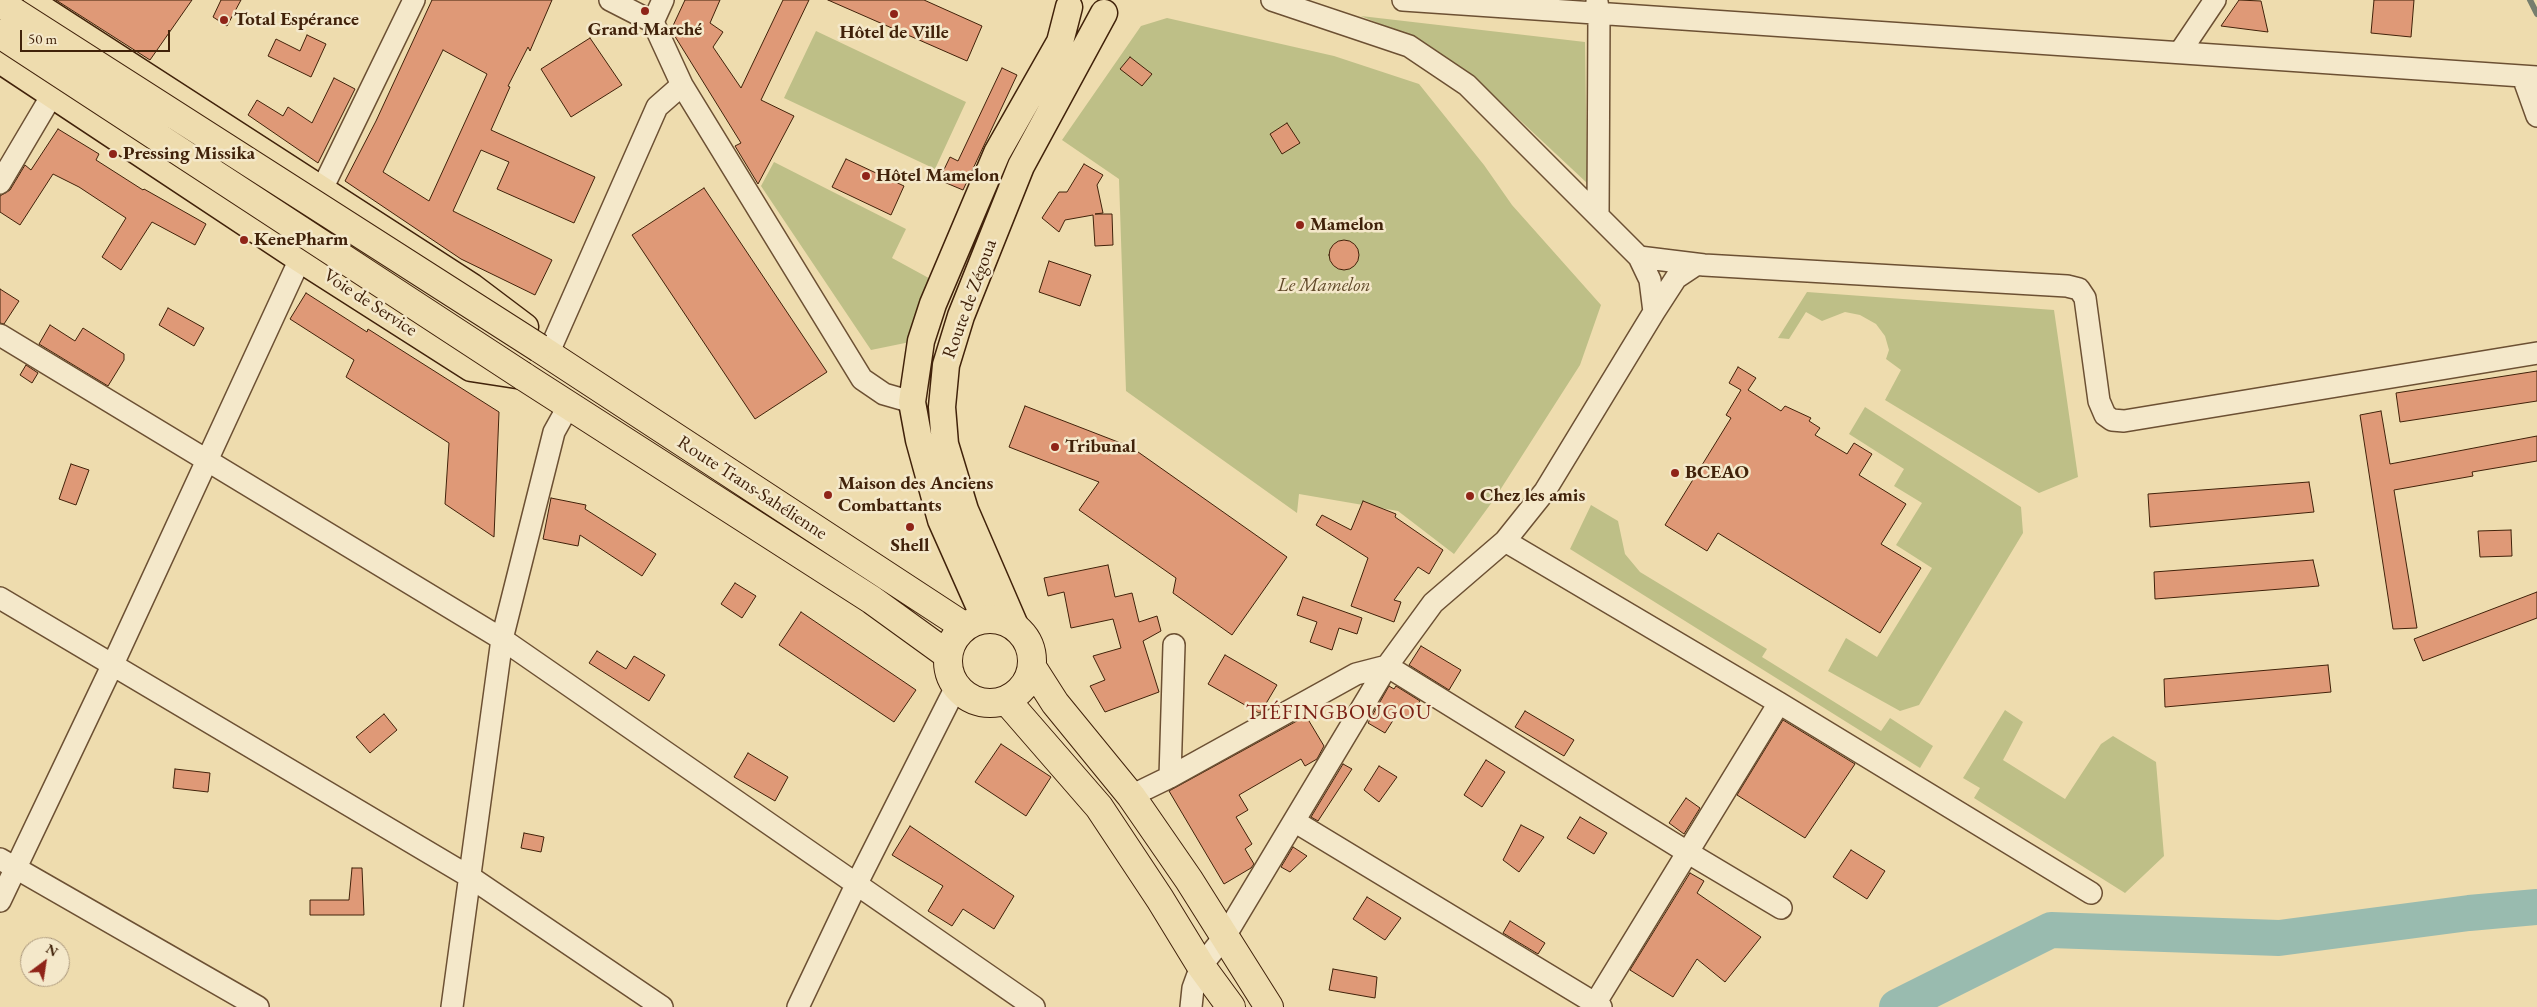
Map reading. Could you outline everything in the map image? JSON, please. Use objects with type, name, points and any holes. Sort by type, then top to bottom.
[{"type":"highway","name":"Route Trans-Sahélienne","points":[[0,3],[543,351],[975,623],[1007,622],[1016,628]]},
{"type":"highway","name":"Route Trans-Sahélienne","points":[[0,34],[523,376],[872,600],[948,655]]},
{"type":"highway","points":[[975,623],[957,635],[948,655],[951,677],[956,687],[974,700],[984,703],[1006,700],[1024,687],[1032,667]]},
{"type":"highway","points":[[1016,628],[1030,646],[1032,667],[1055,703],[1131,796],[1225,936],[1269,1007]]},
{"type":"highway","points":[[1006,700],[1099,807],[1202,966],[1231,1007]]},
{"type":"main road","points":[[36,2],[472,287],[524,324],[543,351]]},
{"type":"main road","points":[[0,58],[24,45],[32,33],[36,19],[36,2]]},
{"type":"main road","points":[[1065,4],[1086,14],[1113,6]]},
{"type":"main road","name":"Route de Zégoua","points":[[975,623],[941,520],[919,440],[912,402],[921,342],[934,304],[997,153],[1060,42],[1065,4]]},
{"type":"main road","name":"Route de Zégoua","points":[[1016,628],[965,510],[945,444],[942,407],[946,365],[961,316],[1021,166],[1113,6]]},
{"type":"main road","name":"Voie de Service","points":[[0,58],[52,95],[300,259],[471,368],[523,376]]},
{"type":"street","points":[[322,189],[414,0]]},
{"type":"street","points":[[610,0],[654,22],[682,85],[862,379],[884,394],[912,402]]},
{"type":"street","points":[[654,22],[663,0]]},
{"type":"street","points":[[1272,0],[1409,46],[1467,85],[1639,257],[1650,280],[1654,312]]},
{"type":"street","points":[[1403,0],[1598,7],[2530,77],[2537,116]]},
{"type":"street","points":[[2180,52],[2215,0]]},
{"type":"street","points":[[1598,7],[1598,216]]},
{"type":"street","points":[[543,351],[657,107],[682,85]]},
{"type":"street","points":[[0,183],[52,95]]},
{"type":"street","points":[[1639,257],[1697,264],[2067,286],[2079,289],[2085,298],[2100,401],[2105,415],[2112,420],[2124,421],[2537,354]]},
{"type":"street","points":[[0,901],[8,863],[113,664],[300,259]]},
{"type":"street","points":[[1191,1007],[1193,988],[1202,966],[1225,936],[1387,666],[1433,603],[1505,541],[1545,491],[1676,278],[1697,264]]},
{"type":"street","points":[[0,335],[502,639],[1034,1007]]},
{"type":"street","points":[[452,1007],[502,639],[554,432],[569,405]]},
{"type":"street","points":[[1505,541],[1779,703],[2091,893]]},
{"type":"street","points":[[0,598],[470,877],[662,1007]]},
{"type":"street","points":[[1170,777],[1174,645]]},
{"type":"street","points":[[1131,796],[1170,777],[1356,674],[1387,666],[1781,908]]},
{"type":"street","points":[[798,1007],[857,883],[956,687]]},
{"type":"street","points":[[1294,821],[1596,1006],[1687,852],[1779,703]]},
{"type":"street","points":[[8,863],[258,1007]]},
{"type":"green space","points":[[1361,16],[1585,42],[1587,183],[1477,80],[1399,32]]},
{"type":"green space","name":"Le Mamelon","points":[[1167,18],[1334,56],[1419,84],[1484,165],[1512,205],[1601,305],[1580,365],[1495,498],[1454,554],[1398,511],[1299,494],[1297,513],[1126,391],[1119,179],[1062,140],[1141,26]]},
{"type":"green space","points":[[816,31],[966,102],[935,169],[784,98]]},
{"type":"green space","points":[[774,162],[906,229],[892,258],[936,282],[910,342],[871,350],[761,186]]},
{"type":"green space","points":[[1807,292],[2054,310],[2078,477],[2039,493],[1885,400],[1901,370],[1886,359],[1889,350],[1885,336],[1876,324],[1860,315],[1845,312],[1822,321],[1806,312],[1789,339],[1778,338]]},
{"type":"green space","points":[[1865,407],[2021,507],[2023,533],[1919,705],[1900,711],[1828,671],[1846,638],[1877,657],[1932,568],[1896,545],[1922,503],[1894,486],[1904,469],[1849,434]]},
{"type":"green space","points":[[1591,505],[1618,521],[1625,554],[1640,572],[1767,649],[1762,657],[1881,731],[1890,718],[1933,746],[1920,768],[1570,549]]},
{"type":"green space","points":[[2005,710],[2023,722],[2003,760],[2065,799],[2101,744],[2113,736],[2156,762],[2164,856],[2125,893],[1974,798],[1980,788],[1963,778]]},
{"type":"building","points":[[56,0],[192,0],[150,60]]},
{"type":"building","name":"Total Espérance","points":[[221,0],[241,0],[227,26],[213,17]]},
{"type":"building","points":[[432,0],[552,0],[530,51],[528,47],[508,86],[510,87],[491,130],[595,177],[574,223],[497,189],[509,162],[481,150],[453,211],[552,260],[535,295],[461,259],[345,181],[376,121]],"holes":[[[443,50],[487,74],[429,201],[383,172]]]},
{"type":"building","points":[[685,0],[720,0],[710,23],[723,32],[713,47],[741,88],[783,0],[809,0],[761,100],[794,116],[758,184],[735,146],[741,143],[671,30]]},
{"type":"building","points":[[828,0],[924,0],[982,26],[967,61]]},
{"type":"building","points":[[2239,0],[2261,1],[2268,32],[2221,26]]},
{"type":"building","points":[[2374,0],[2414,0],[2411,37],[2371,33]]},
{"type":"building","points":[[307,35],[326,44],[311,77],[268,56],[276,39],[300,51]]},
{"type":"building","points":[[590,38],[622,85],[571,117],[541,69]]},
{"type":"building","points":[[1130,57],[1152,74],[1142,86],[1120,69]]},
{"type":"building","points":[[1002,68],[1017,75],[963,190],[939,180],[950,157],[958,161]]},
{"type":"building","points":[[334,78],[355,89],[318,163],[248,115],[257,100],[283,116],[288,107],[312,123]]},
{"type":"building","points":[[1287,123],[1300,143],[1282,154],[1270,134]]},
{"type":"building","points":[[58,129],[99,154],[96,160],[143,190],[206,224],[195,245],[152,222],[121,270],[102,257],[126,218],[79,187],[53,174],[20,225],[0,212],[0,196],[10,190],[25,165],[31,170]]},
{"type":"building","points":[[846,159],[904,186],[891,215],[832,187]]},
{"type":"building","points":[[1084,164],[1103,175],[1097,185],[1103,213],[1095,214],[1112,214],[1113,245],[1095,246],[1093,215],[1065,220],[1059,232],[1042,218],[1059,192],[1067,192]]},
{"type":"building","points":[[704,188],[827,372],[755,419],[632,235]]},
{"type":"building","points":[[1344,240],[1355,244],[1359,255],[1355,266],[1344,270],[1333,266],[1329,255],[1333,244]]},
{"type":"building","points":[[1049,261],[1091,275],[1080,306],[1039,292]]},
{"type":"building","points":[[0,289],[19,301],[4,324],[0,323]]},
{"type":"building","points":[[306,293],[367,332],[368,329],[499,412],[494,537],[445,504],[449,443],[346,377],[354,360],[290,319]]},
{"type":"building","points":[[168,308],[204,328],[194,346],[159,325]]},
{"type":"building","points":[[50,325],[75,341],[83,328],[124,354],[124,360],[108,386],[39,344]]},
{"type":"building","points":[[26,365],[38,373],[32,383],[20,375]]},
{"type":"building","points":[[1738,367],[1756,378],[1748,390],[1781,411],[1785,406],[1811,418],[1809,421],[1820,428],[1815,435],[1847,454],[1854,443],[1872,454],[1859,475],[1906,504],[1881,544],[1921,568],[1880,633],[1718,533],[1707,551],[1665,525],[1731,418],[1726,415],[1741,390],[1729,383]]},
{"type":"building","points":[[2537,371],[2537,401],[2400,422],[2396,393]]},
{"type":"building","points":[[1025,406],[1131,447],[1287,557],[1232,635],[1173,593],[1176,578],[1079,510],[1099,482],[1009,447]]},
{"type":"building","points":[[2381,411],[2390,464],[2537,436],[2537,461],[2472,472],[2473,476],[2394,490],[2417,628],[2393,629],[2360,415]]},
{"type":"building","points":[[71,464],[89,470],[76,505],[59,499]]},
{"type":"building","points":[[2309,482],[2314,512],[2150,527],[2148,494]]},
{"type":"building","points":[[551,498],[586,505],[585,509],[656,554],[642,576],[580,535],[578,546],[543,539]]},
{"type":"building","points":[[1363,501],[1396,514],[1395,517],[1443,550],[1429,574],[1418,567],[1394,600],[1401,602],[1394,622],[1351,606],[1368,558],[1316,525],[1322,515],[1351,530]]},
{"type":"building","points":[[2511,530],[2512,556],[2480,557],[2478,531]]},
{"type":"building","points":[[2313,560],[2319,586],[2155,599],[2154,572]]},
{"type":"building","points":[[1108,565],[1115,597],[1132,593],[1139,622],[1157,616],[1161,631],[1143,641],[1159,692],[1105,712],[1090,686],[1105,680],[1093,656],[1121,648],[1113,619],[1071,628],[1064,592],[1048,596],[1044,578]]},
{"type":"building","points":[[735,583],[756,596],[742,618],[721,604]]},
{"type":"building","points":[[2537,592],[2537,618],[2423,661],[2414,639]]},
{"type":"building","points":[[1303,597],[1362,618],[1357,634],[1339,628],[1332,650],[1310,642],[1317,622],[1297,615]]},
{"type":"building","points":[[801,612],[916,690],[894,722],[779,645]]},
{"type":"building","points":[[1421,646],[1461,670],[1449,690],[1409,665]]},
{"type":"building","points":[[597,651],[626,669],[634,656],[665,675],[649,701],[589,663]]},
{"type":"building","points":[[1225,655],[1277,685],[1261,712],[1259,713],[1208,684]]},
{"type":"building","points":[[2328,665],[2331,692],[2165,707],[2164,679]]},
{"type":"building","points":[[1389,686],[1394,689],[1396,686],[1420,701],[1409,718],[1399,711],[1385,733],[1368,723]]},
{"type":"building","points":[[1525,711],[1574,740],[1564,756],[1515,727]]},
{"type":"building","points":[[384,714],[397,730],[370,753],[356,737]]},
{"type":"building","points":[[1306,716],[1324,746],[1317,759],[1305,766],[1301,759],[1239,795],[1248,810],[1236,817],[1252,844],[1245,849],[1254,864],[1251,868],[1224,884],[1169,791]]},
{"type":"building","points":[[1783,720],[1855,764],[1805,838],[1737,795]]},
{"type":"building","points":[[1001,744],[1051,777],[1026,816],[975,782]]},
{"type":"building","points":[[748,753],[788,777],[775,801],[734,777]]},
{"type":"building","points":[[1486,760],[1505,772],[1482,807],[1464,795]]},
{"type":"building","points":[[1343,764],[1352,769],[1318,821],[1311,817]]},
{"type":"building","points":[[1379,766],[1397,777],[1379,802],[1364,790]]},
{"type":"building","points":[[175,769],[210,773],[208,792],[173,788]]},
{"type":"building","points":[[1686,798],[1700,808],[1684,834],[1669,823]]},
{"type":"building","points":[[1580,817],[1607,833],[1594,854],[1567,838]]},
{"type":"building","points":[[1521,825],[1544,837],[1519,872],[1503,860]]},
{"type":"building","points":[[910,826],[1014,896],[994,929],[963,909],[952,926],[928,911],[943,886],[892,855]]},
{"type":"building","points":[[524,833],[544,837],[541,852],[521,848]]},
{"type":"building","points":[[1293,847],[1307,856],[1290,872],[1281,867]]},
{"type":"building","points":[[1851,850],[1885,871],[1867,899],[1833,877]]},
{"type":"building","points":[[352,868],[362,868],[364,915],[310,915],[310,900],[349,900]]},
{"type":"building","points":[[1690,873],[1704,881],[1697,893],[1761,937],[1725,982],[1697,959],[1673,997],[1630,970]]},
{"type":"building","points":[[1367,897],[1401,918],[1385,940],[1353,919]]},
{"type":"building","points":[[1510,921],[1545,943],[1538,954],[1503,933]]},
{"type":"building","points":[[1333,969],[1377,977],[1375,998],[1329,990]]},
{"type":"waterway","points":[[2530,0],[2537,14]]},
{"type":"waterway","points":[[1897,1007],[2051,930],[2279,938],[2469,913],[2537,907]]},
{"type":"place","name":"Grand Marché","points":[[645,11]]},
{"type":"place","name":"Hôtel de Ville","points":[[894,14]]},
{"type":"place","name":"Total Espérance","points":[[224,20]]},
{"type":"place","name":"Pressing Missika","points":[[113,154]]},
{"type":"place","name":"Hôtel Mamelon","points":[[866,176]]},
{"type":"place","name":"Mamelon","points":[[1300,225]]},
{"type":"place","name":"KenePharm","points":[[244,240]]},
{"type":"place","name":"Tribunal","points":[[1055,447]]},
{"type":"place","name":"BCEAO","points":[[1675,473]]},
{"type":"place","name":"Maison des Anciens Combattants","points":[[828,495]]},
{"type":"place","name":"Chez les amis","points":[[1470,496]]},
{"type":"place","name":"Shell","points":[[910,527]]},
{"type":"district","name":"TIÉFINGBOUGOU","points":[[1339,713]]}]
